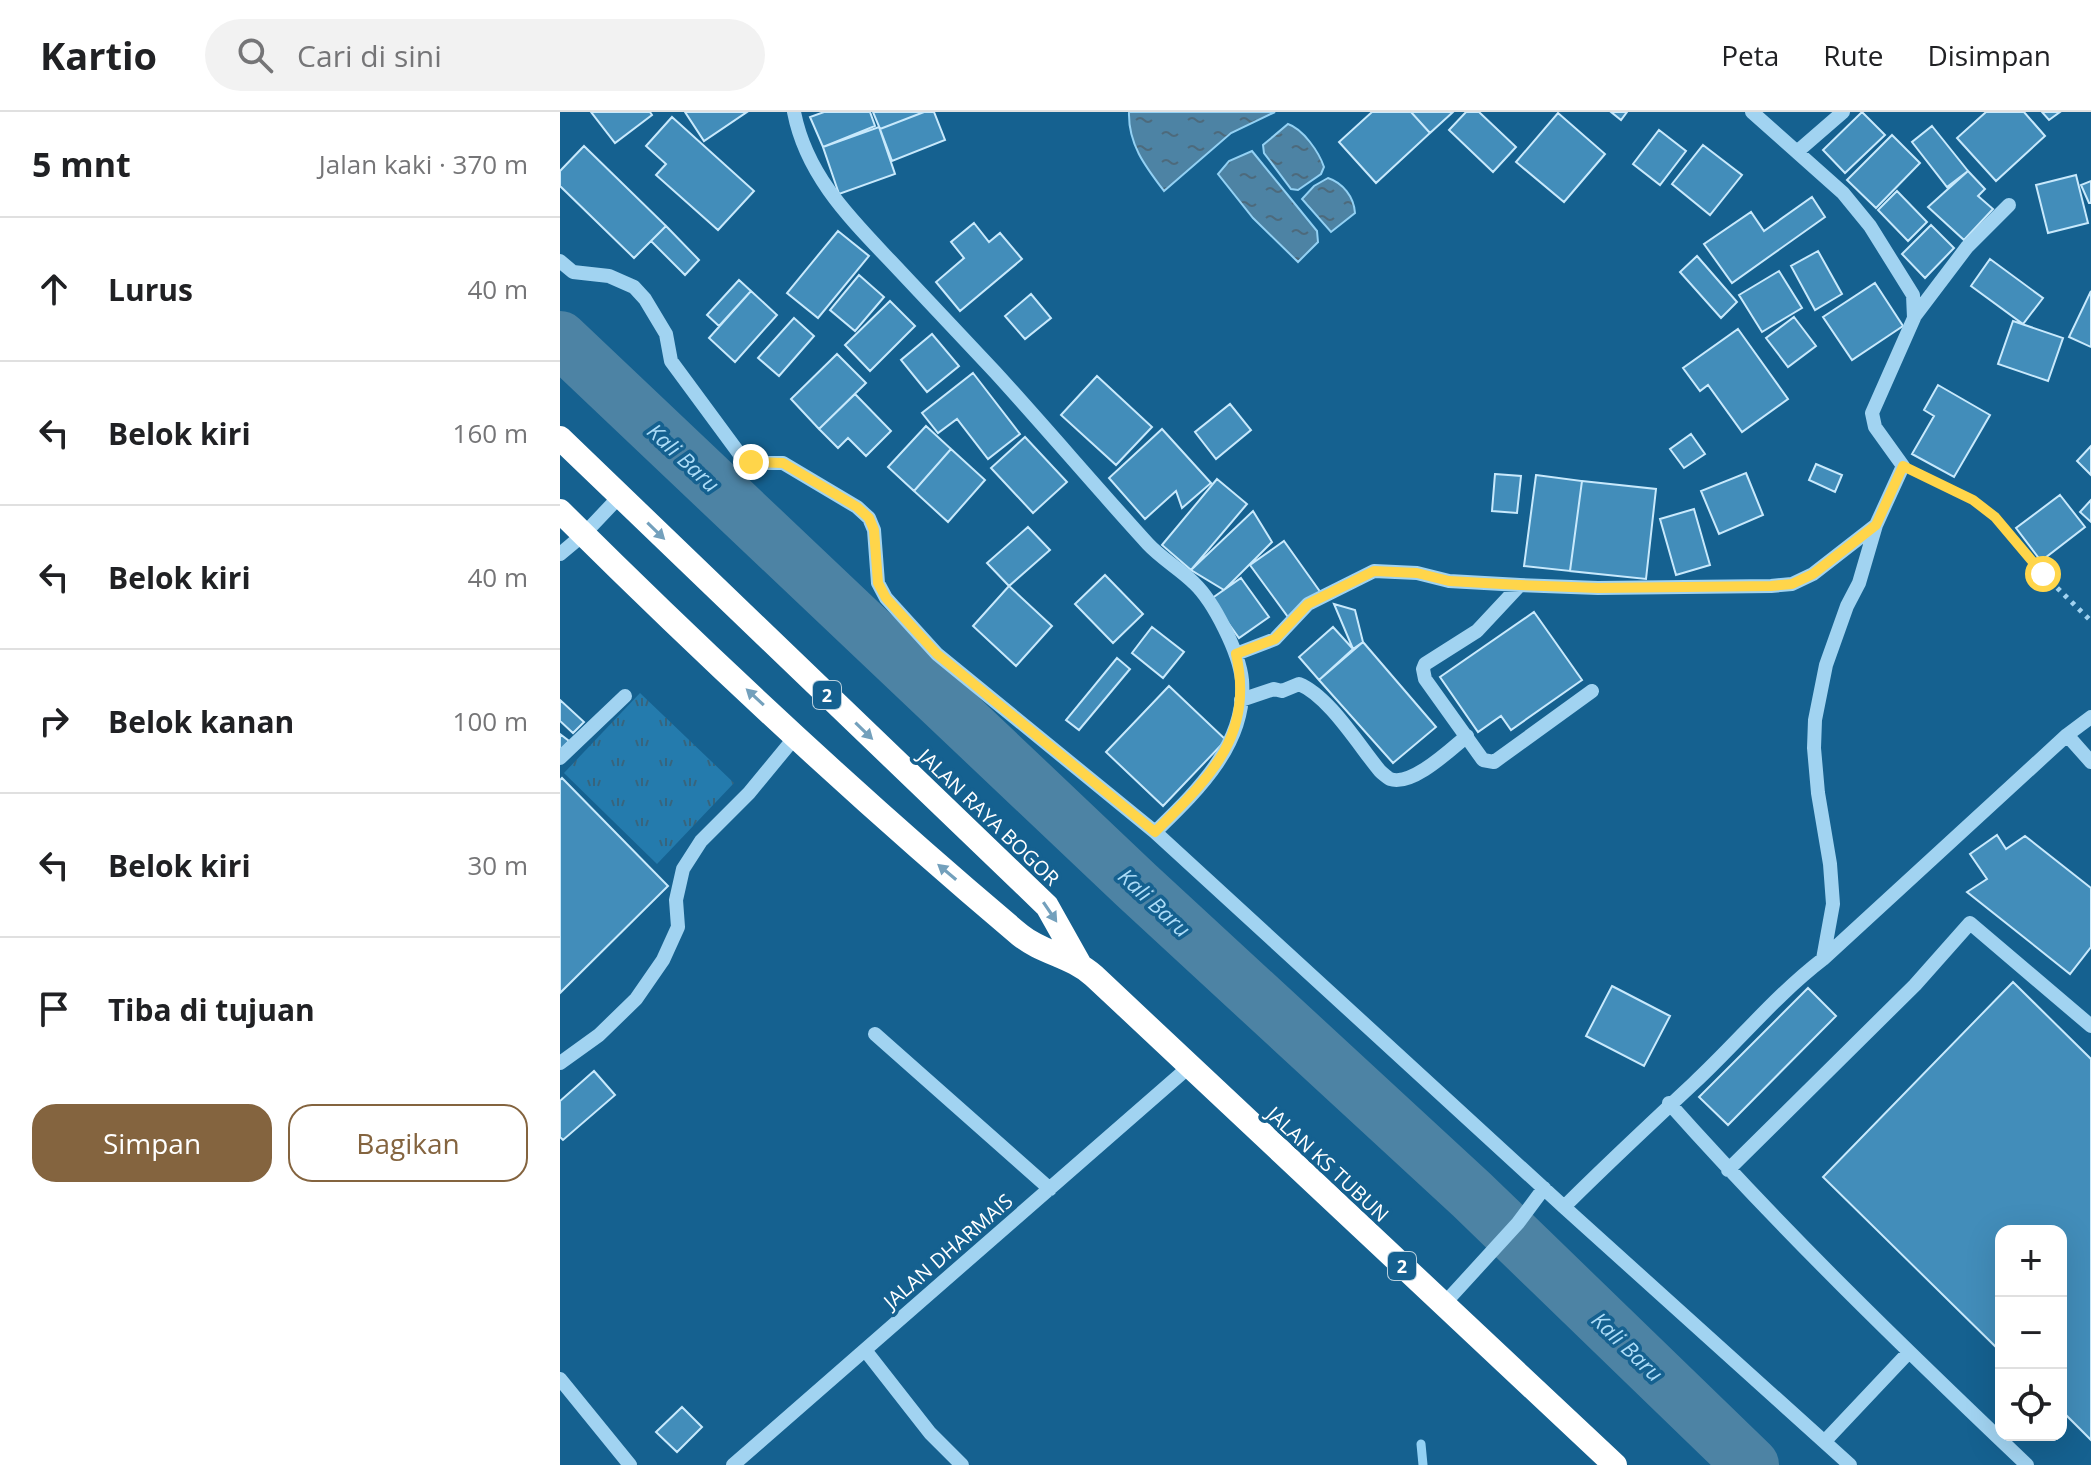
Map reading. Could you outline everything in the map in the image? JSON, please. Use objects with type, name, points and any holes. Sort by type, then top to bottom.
[{"type":"highway","name":"JALAN RAYA BOGOR","points":[[560,438],[1047,906],[1079,963]]},
{"type":"highway","name":"2","points":[[560,511],[885,820],[1025,939],[1079,963]]},
{"type":"highway","name":"JALAN KS TUBUN","points":[[1079,963],[1615,1465]]},
{"type":"street","points":[[794,112],[797,131],[834,200],[1156,552],[1196,584],[1219,620],[1236,654],[1242,679],[1234,735],[1224,755],[1188,799],[1155,832]]},
{"type":"street","points":[[1752,112],[1843,193],[1870,226],[1913,295],[1914,318]]},
{"type":"street","points":[[1798,151],[1843,112]]},
{"type":"street","points":[[1823,959],[1833,904],[1818,793],[1815,720],[1826,665],[1847,606],[1859,583],[1876,525],[1903,466],[1875,427],[1872,413],[1914,318],[1967,247],[2009,205]]},
{"type":"street","points":[[560,261],[573,272],[609,276],[634,287],[666,334],[671,361],[741,456],[751,462],[783,463],[857,507],[869,518],[874,530],[878,583],[886,598],[937,654],[1155,832],[1850,1465]]},
{"type":"street","points":[[560,554],[619,497]]},
{"type":"street","points":[[1236,654],[1275,639],[1308,604],[1374,571],[1417,573],[1449,581],[1520,585],[1711,588],[1792,584],[1833,561],[1876,525]]},
{"type":"street","points":[[1520,585],[1477,631],[1432,659],[1423,669],[1425,679],[1483,760],[1494,762],[1592,691]]},
{"type":"street","points":[[1241,700],[1274,689],[1282,691],[1299,684],[1306,687],[1333,713],[1389,779],[1401,780],[1418,774],[1467,736]]},
{"type":"street","points":[[560,758],[625,696]]},
{"type":"street","points":[[1564,1207],[1669,1103],[1694,1083],[1790,985],[1823,959],[2067,735],[2091,717]]},
{"type":"street","points":[[2067,735],[2091,762]]},
{"type":"street","points":[[560,1063],[599,1035],[636,999],[663,960],[678,927],[676,900],[683,869],[701,841],[749,793],[796,736]]},
{"type":"street","points":[[1728,1170],[1915,985],[1970,923],[2091,1026]]},
{"type":"street","points":[[875,1034],[1050,1189]]},
{"type":"street","name":"JALAN DHARMAIS","points":[[733,1465],[1190,1066]]},
{"type":"street","points":[[1669,1103],[1728,1170],[1909,1352],[2027,1465]]},
{"type":"street","points":[[1443,1305],[1518,1223],[1544,1188]]},
{"type":"street","points":[[865,1350],[930,1433],[962,1465]]},
{"type":"street","points":[[1825,1441],[1909,1352]]},
{"type":"street","points":[[560,1379],[630,1465]]},
{"type":"path","points":[[1903,466],[1973,500],[1995,517],[2043,574],[2091,621]]},
{"type":"green space","points":[[640,693],[734,783],[657,864],[564,773]]},
{"type":"water","points":[[1129,112],[1275,112],[1231,133],[1164,191],[1135,144]]},
{"type":"water","points":[[1288,124],[1310,142],[1324,167],[1321,174],[1298,190],[1291,189],[1264,153],[1263,145]]},
{"type":"water","points":[[1252,151],[1317,231],[1318,242],[1298,262],[1253,218],[1218,174],[1229,161]]},
{"type":"water","points":[[1328,178],[1347,191],[1355,213],[1331,232],[1302,199],[1314,186]]},
{"type":"building","points":[[591,112],[650,112],[652,115],[615,143]]},
{"type":"building","points":[[685,112],[747,112],[704,141]]},
{"type":"building","points":[[824,112],[870,112],[875,126],[823,147],[810,117]]},
{"type":"building","points":[[873,112],[924,112],[880,129]]},
{"type":"building","points":[[924,112],[934,112],[945,140],[892,161],[880,129]]},
{"type":"building","points":[[1372,112],[1411,112],[1430,133],[1376,183],[1339,142]]},
{"type":"building","points":[[1411,112],[1453,112],[1430,133]]},
{"type":"building","points":[[1466,112],[1479,112],[1516,147],[1493,172],[1449,130]]},
{"type":"building","points":[[1611,112],[1627,112],[1621,120]]},
{"type":"building","points":[[1862,112],[1885,135],[1845,173],[1823,150]]},
{"type":"building","points":[[1986,112],[2024,112],[2045,136],[1996,181],[1957,138]]},
{"type":"building","points":[[2042,112],[2060,112],[2049,120]]},
{"type":"building","points":[[1558,113],[1605,154],[1564,202],[1516,162]]},
{"type":"building","points":[[672,117],[754,191],[718,230],[656,175],[666,164],[646,146]]},
{"type":"building","points":[[1932,126],[1968,171],[1947,187],[1912,142]]},
{"type":"building","points":[[879,127],[895,174],[839,194],[823,147]]},
{"type":"building","points":[[1659,130],[1686,151],[1660,185],[1633,164]]},
{"type":"building","points":[[1892,135],[1920,163],[1876,208],[1847,180]]},
{"type":"building","points":[[1703,145],[1742,175],[1710,215],[1672,184]]},
{"type":"building","points":[[584,146],[666,226],[634,258],[560,186],[560,171]]},
{"type":"building","points":[[1968,171],[1985,189],[1978,196],[1993,209],[1964,240],[1928,207]]},
{"type":"building","points":[[2076,175],[2088,223],[2048,233],[2036,185]]},
{"type":"building","points":[[2091,181],[2091,203],[2089,203],[2081,185]]},
{"type":"building","points":[[1897,191],[1927,222],[1908,241],[1878,210]]},
{"type":"building","points":[[1812,197],[1825,217],[1732,283],[1704,244],[1751,212],[1764,231]]},
{"type":"building","points":[[974,223],[989,242],[1000,233],[1022,259],[960,311],[936,282],[964,258],[951,242]]},
{"type":"building","points":[[1931,225],[1954,248],[1925,278],[1902,254]]},
{"type":"building","points":[[666,226],[699,260],[685,275],[651,241]]},
{"type":"building","points":[[838,231],[869,256],[818,318],[787,293]]},
{"type":"building","points":[[1818,251],[1842,294],[1815,310],[1791,266]]},
{"type":"building","points":[[1697,256],[1737,302],[1721,318],[1680,272]]},
{"type":"building","points":[[1990,259],[2043,298],[2023,324],[1971,286]]},
{"type":"building","points":[[1779,271],[1802,308],[1762,332],[1739,295]]},
{"type":"building","points":[[859,275],[884,297],[855,331],[830,310]]},
{"type":"building","points":[[739,280],[751,291],[719,326],[707,315]]},
{"type":"building","points":[[1875,283],[1903,326],[1852,360],[1823,317]]},
{"type":"building","points":[[751,291],[777,315],[735,362],[709,338]]},
{"type":"building","points":[[2091,291],[2091,347],[2069,337]]},
{"type":"building","points":[[1031,294],[1051,318],[1025,339],[1005,316]]},
{"type":"building","points":[[890,301],[915,326],[870,371],[845,345]]},
{"type":"building","points":[[1794,317],[1816,346],[1788,367],[1766,338]]},
{"type":"building","points":[[794,318],[814,336],[779,376],[758,358]]},
{"type":"building","points":[[2013,321],[2063,338],[2048,381],[1998,364]]},
{"type":"building","points":[[1738,329],[1788,399],[1742,432],[1708,385],[1700,391],[1683,368]]},
{"type":"building","points":[[932,334],[959,366],[927,392],[901,360]]},
{"type":"building","points":[[837,354],[866,383],[819,429],[791,399]]},
{"type":"building","points":[[973,373],[1020,434],[988,459],[957,419],[938,433],[922,413]]},
{"type":"building","points":[[1097,376],[1152,427],[1116,465],[1061,415]]},
{"type":"building","points":[[1938,385],[1990,415],[1954,477],[1912,454],[1934,416],[1924,410]]},
{"type":"building","points":[[855,394],[891,431],[866,456],[848,438],[838,448],[819,429]]},
{"type":"building","points":[[1230,404],[1251,430],[1216,459],[1195,432]]},
{"type":"building","points":[[926,426],[951,449],[914,491],[888,467]]},
{"type":"building","points":[[1162,429],[1211,483],[1182,508],[1176,491],[1145,519],[1109,478]]},
{"type":"building","points":[[1691,434],[1705,454],[1684,468],[1670,449]]},
{"type":"building","points":[[1025,437],[1067,482],[1033,513],[991,468]]},
{"type":"building","points":[[2091,446],[2091,475],[2077,461]]},
{"type":"building","points":[[951,449],[985,480],[948,522],[914,491]]},
{"type":"building","points":[[1816,464],[1842,475],[1835,492],[1809,480]]},
{"type":"building","points":[[1746,473],[1763,515],[1719,534],[1701,491]]},
{"type":"building","points":[[1495,474],[1521,476],[1517,513],[1492,511]]},
{"type":"building","points":[[1536,475],[1582,481],[1570,571],[1524,566]]},
{"type":"building","points":[[1217,479],[1247,504],[1191,570],[1162,545]]},
{"type":"building","points":[[1582,481],[1656,489],[1646,579],[1570,571]]},
{"type":"building","points":[[2060,495],[2085,527],[2041,561],[2016,528]]},
{"type":"building","points":[[2091,500],[2091,522],[2080,512]]},
{"type":"building","points":[[1694,509],[1710,565],[1676,575],[1660,519]]},
{"type":"building","points":[[1253,511],[1272,542],[1224,590],[1191,570]]},
{"type":"building","points":[[1028,527],[1050,550],[1009,586],[987,563]]},
{"type":"building","points":[[1284,541],[1321,593],[1288,617],[1250,565]]},
{"type":"building","points":[[1105,575],[1143,614],[1113,643],[1075,604]]},
{"type":"building","points":[[1241,578],[1269,617],[1239,638],[1211,599]]},
{"type":"building","points":[[1009,586],[1052,626],[1016,666],[973,626]]},
{"type":"building","points":[[1334,604],[1355,610],[1363,642],[1353,649]]},
{"type":"building","points":[[1534,612],[1582,680],[1511,730],[1501,716],[1478,732],[1440,677]]},
{"type":"building","points":[[1152,627],[1184,652],[1163,678],[1132,653]]},
{"type":"building","points":[[1333,627],[1353,649],[1319,680],[1299,657]]},
{"type":"building","points":[[1363,642],[1436,727],[1393,763],[1319,680]]},
{"type":"building","points":[[1117,658],[1130,669],[1079,730],[1066,720]]},
{"type":"building","points":[[1169,686],[1226,740],[1163,806],[1106,752]]},
{"type":"building","points":[[560,700],[584,722],[573,733],[560,721]]},
{"type":"building","points":[[560,734],[569,741],[560,752]]},
{"type":"building","points":[[562,778],[668,886],[560,993],[560,780]]},
{"type":"building","points":[[1997,835],[2006,849],[2025,836],[2091,888],[2091,947],[2070,974],[1967,892],[1987,879],[1970,854]]},
{"type":"building","points":[[2013,982],[2091,1059],[2091,1440],[2067,1416],[2067,1225],[1995,1225],[1995,1346],[1823,1177]]},
{"type":"building","points":[[1612,986],[1670,1016],[1644,1066],[1586,1036]]},
{"type":"building","points":[[1808,988],[1836,1016],[1728,1125],[1699,1097]]},
{"type":"building","points":[[594,1071],[615,1095],[563,1140],[560,1137],[560,1101]]},
{"type":"building","points":[[682,1407],[702,1427],[677,1452],[656,1432]]},
{"type":"waterway","name":"Kali Baru","points":[[560,339],[1136,885],[1472,1195],[1751,1465]]},
{"type":"waterway","points":[[1421,1444],[1423,1465]]},
{"type":"route","points":[[751,462],[783,463],[857,507],[869,518],[874,530],[878,583],[886,598],[937,654],[1155,832],[1188,799],[1224,755],[1234,735],[1242,679],[1236,654],[1275,639],[1308,604],[1374,571],[1417,573],[1449,581],[1598,588],[1792,584],[1833,561],[1876,525],[1903,466],[1973,500],[1995,517],[2043,574]]}]
